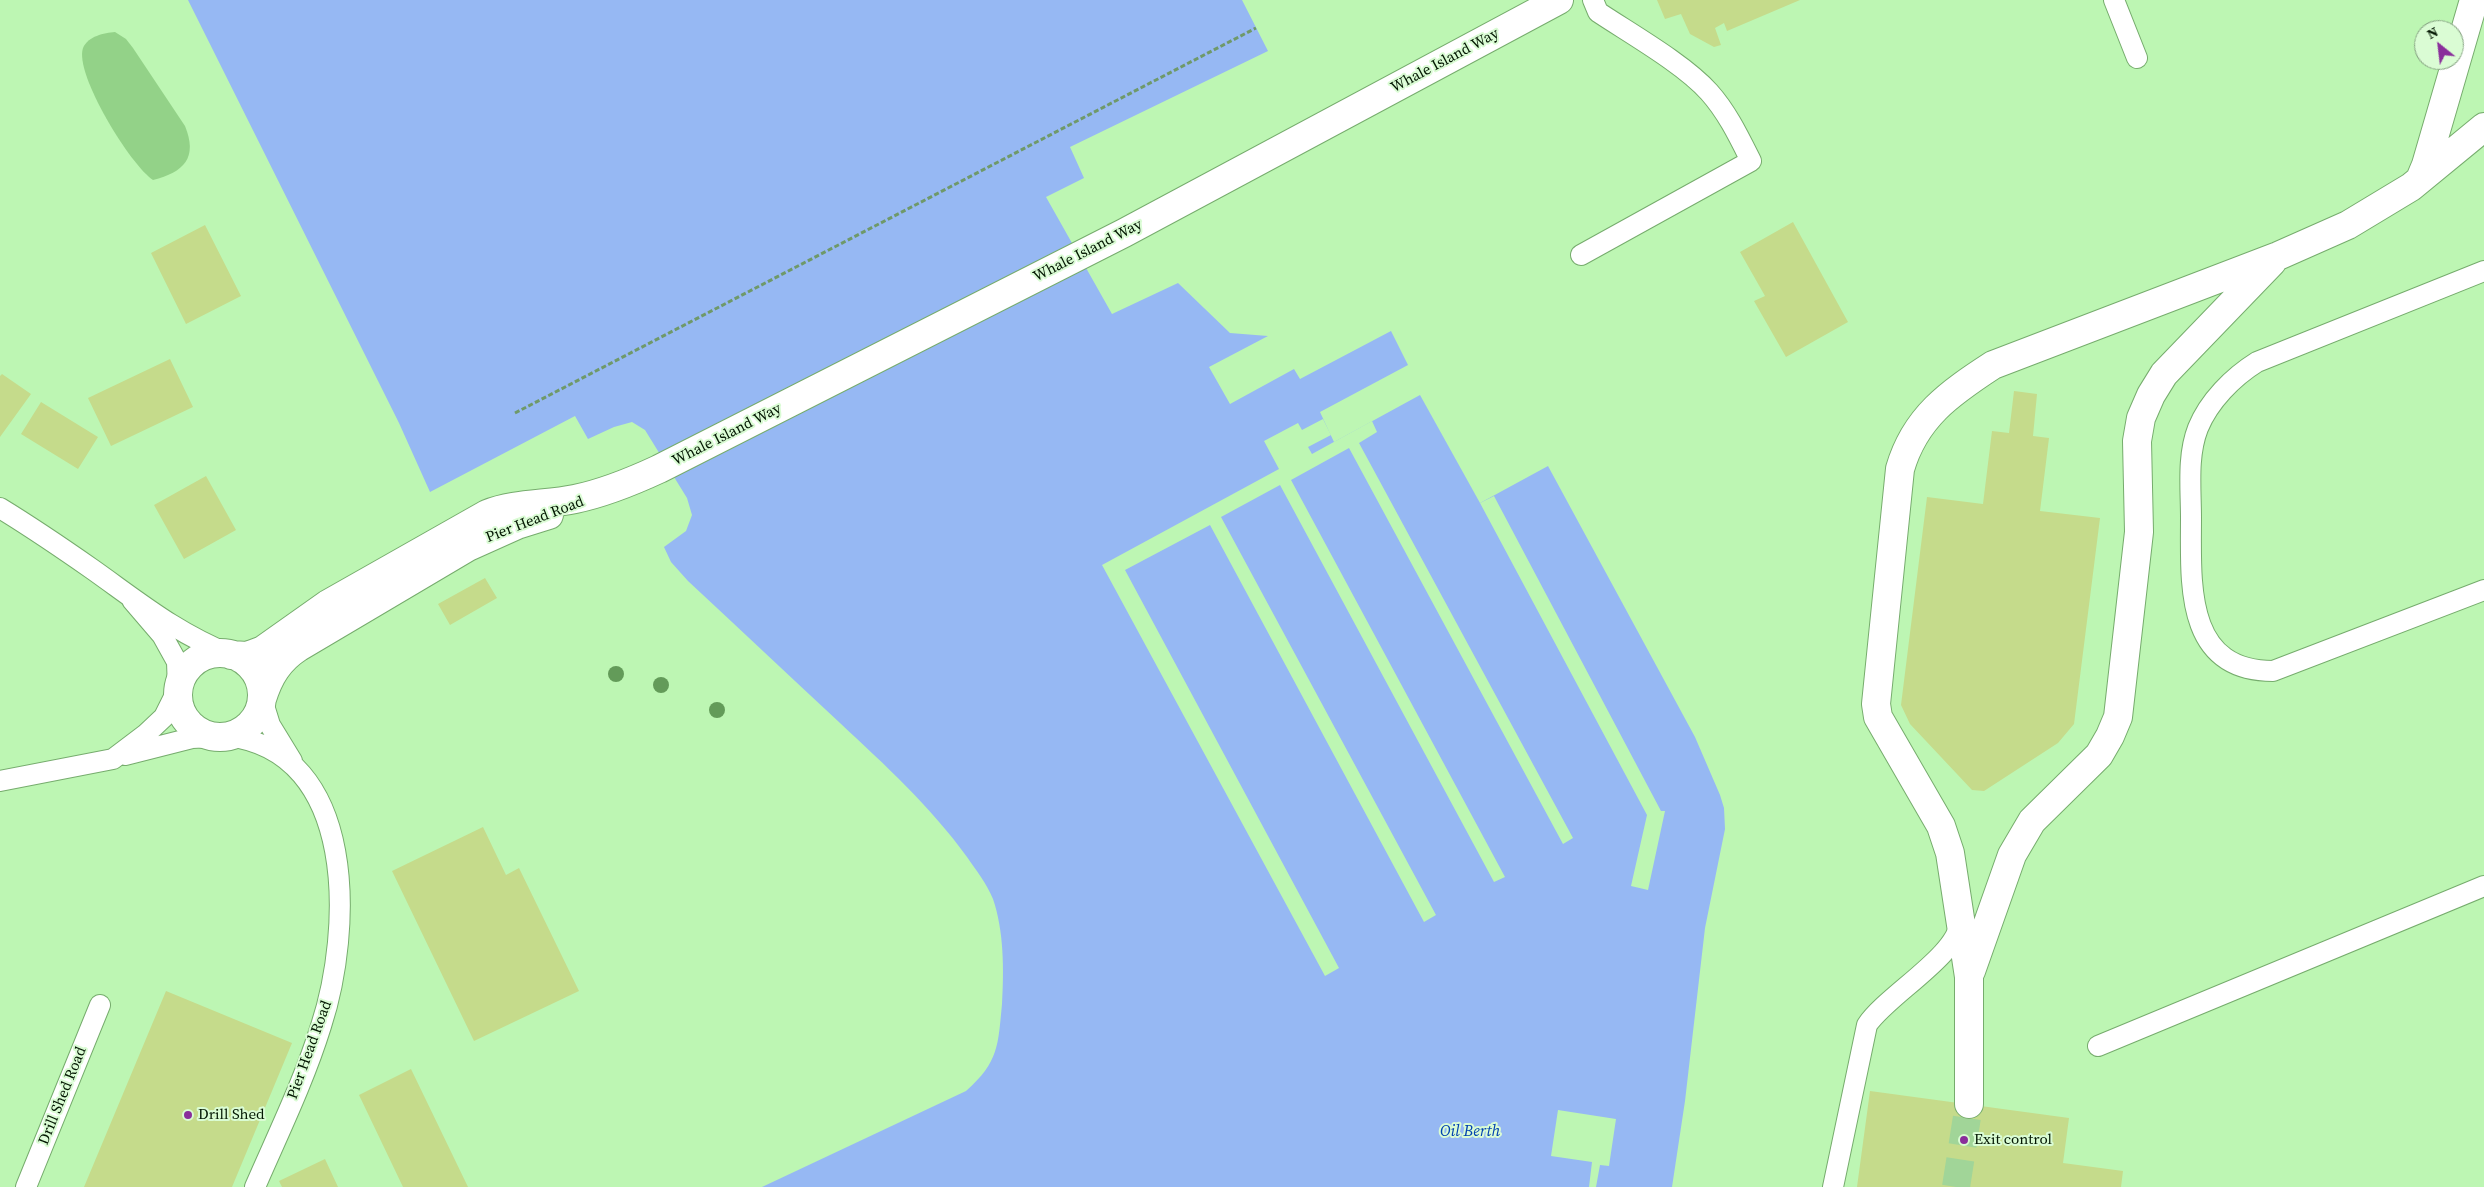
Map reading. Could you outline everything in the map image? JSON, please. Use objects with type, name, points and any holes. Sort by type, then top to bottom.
[{"type":"street","points":[[2421,177],[2474,0]]},
{"type":"street","points":[[2480,0],[2484,1]]},
{"type":"street","name":"Whale Island Way","points":[[610,489],[658,469],[1124,233],[1555,1]]},
{"type":"street","points":[[1969,1104],[1969,976],[1950,853],[1942,826],[1878,718],[1876,704],[1900,469],[1905,450],[1917,429],[1934,409],[1958,388],[1994,365],[2278,256],[2348,225],[2411,186],[2484,127]]},
{"type":"street","points":[[1969,976],[2012,855],[2032,821],[2099,755],[2118,717],[2139,532],[2137,441],[2141,418],[2151,395],[2164,374],[2278,256]]},
{"type":"street","name":"Pier Head Road","points":[[232,655],[247,656],[263,650],[311,615],[487,514],[512,507],[576,499],[610,489]]},
{"type":"street","name":"Pier Head Road","points":[[262,699],[272,673],[284,659],[321,634],[468,547],[517,525],[573,507],[610,489]]},
{"type":"street","points":[[212,654],[232,655],[244,661],[254,672],[260,685],[262,699],[258,713],[250,724],[234,735],[220,736],[201,733],[186,720],[180,706],[178,689],[183,675],[197,660],[212,654]]},
{"type":"lane","points":[[1581,255],[1751,161],[1720,106],[1709,91],[1690,75],[1598,12],[1593,0]]},
{"type":"lane","points":[[2114,0],[2118,15],[2137,58]]},
{"type":"lane","points":[[2484,271],[2257,362],[2237,374],[2223,389],[2198,427],[2192,448],[2191,470],[2191,585],[2196,611],[2204,633],[2212,646],[2222,657],[2239,666],[2257,671],[2274,671],[2484,590]]},
{"type":"lane","points":[[0,508],[94,570],[132,600],[190,636],[232,655]]},
{"type":"lane","points":[[113,758],[164,717],[178,689],[179,672],[173,654],[162,635],[132,600]]},
{"type":"lane","name":"Pier Head Road","points":[[256,1187],[321,1026],[337,954],[339,889],[334,841],[324,808],[270,725],[262,699]]},
{"type":"lane","name":"Pier Head Road","points":[[0,781],[113,758],[174,742],[220,736],[244,738],[263,746],[296,767]]},
{"type":"lane","points":[[2098,1046],[2484,886]]},
{"type":"lane","points":[[1833,1187],[1867,1025],[1876,1012],[1944,952],[1956,936],[1961,917]]},
{"type":"lane","name":"Drill Shed Road","points":[[26,1187],[100,1006]]},
{"type":"path","points":[[515,413],[1256,28]]},
{"type":"green space","points":[[115,32],[126,39],[133,48],[185,126],[189,137],[190,147],[186,162],[173,173],[164,177],[153,180],[132,157],[106,119],[87,78],[83,61],[83,48],[85,44],[101,34]]},
{"type":"water","name":"Oil Berth","points":[[188,0],[1242,0],[1268,51],[1070,147],[1084,178],[1046,197],[1112,314],[1178,283],[1230,333],[1268,336],[1209,367],[1230,404],[1294,369],[1300,379],[1391,331],[1408,365],[1320,412],[1334,442],[1420,395],[1480,503],[1548,466],[1695,737],[1724,808],[1725,829],[1705,928],[1685,1101],[1672,1187],[762,1187],[966,1091],[985,1071],[991,1062],[998,1042],[1003,991],[1001,937],[997,911],[991,893],[953,839],[907,787],[688,581],[671,562],[664,547],[686,531],[692,515],[687,498],[645,430],[632,422],[614,427],[588,439],[575,416],[430,492],[399,423]]},
{"type":"pier","points":[[1323,419],[1331,435],[1308,447],[1312,454],[1372,421],[1377,432],[1359,443],[1573,838],[1563,844],[1349,448],[1291,480],[1505,877],[1494,882],[1280,485],[1221,517],[1436,915],[1424,922],[1210,525],[1125,570],[1339,968],[1325,976],[1102,565],[1279,469],[1264,441],[1298,423],[1302,430]]},
{"type":"pier","points":[[1494,496],[1661,811],[1665,811],[1648,890],[1631,886],[1647,815],[1480,503]]},
{"type":"pier","points":[[1558,1110],[1616,1119],[1609,1166],[1600,1165],[1596,1187],[1589,1187],[1592,1162],[1551,1156]]},
{"type":"building","points":[[1657,0],[1800,0],[1727,31],[1724,23],[1715,28],[1721,45],[1714,47],[1690,34],[1681,14],[1665,19]]},
{"type":"building","points":[[1793,222],[1848,322],[1786,357],[1754,301],[1765,296],[1740,252]]},
{"type":"building","points":[[205,225],[241,296],[186,324],[151,253]]},
{"type":"building","points":[[170,359],[193,407],[111,446],[88,398]]},
{"type":"building","points":[[2,374],[31,394],[0,437],[0,376]]},
{"type":"building","points":[[2014,391],[2037,394],[2033,436],[2049,438],[2040,511],[2100,518],[2074,724],[2058,743],[1984,791],[1972,790],[1910,724],[1901,705],[1927,497],[1983,504],[1992,431],[2009,433]]},
{"type":"building","points":[[41,402],[98,437],[78,469],[21,434]]},
{"type":"building","points":[[206,476],[236,530],[184,559],[154,505]]},
{"type":"building","points":[[485,578],[497,598],[450,625],[438,604]]},
{"type":"building","points":[[483,827],[506,875],[519,868],[579,991],[474,1041],[392,871]]},
{"type":"building","name":"Drill Shed","points":[[166,991],[292,1043],[232,1187],[84,1187]]},
{"type":"building","points":[[411,1069],[468,1187],[403,1187],[359,1095]]},
{"type":"building","name":"Exit control","points":[[1870,1091],[2069,1118],[2063,1163],[2123,1171],[2121,1187],[1857,1187]]},
{"type":"building","points":[[325,1159],[338,1187],[282,1187],[279,1181]]},
{"type":"tunnel","points":[[1956,1187],[1969,1104]]},
{"type":"place","name":"Drill Shed","points":[[188,1115]]},
{"type":"place","name":"Exit control","points":[[1964,1140]]}]
